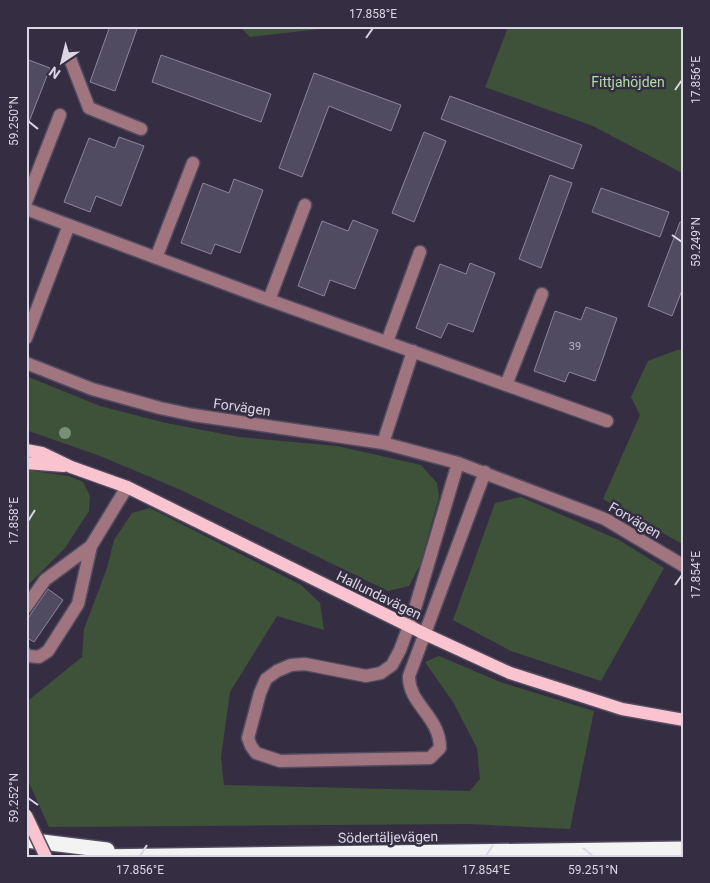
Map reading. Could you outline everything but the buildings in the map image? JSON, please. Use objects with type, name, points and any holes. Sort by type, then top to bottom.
[{"type":"highway","points":[[26,840],[155,856]]},
{"type":"highway","name":"Södertäljevägen","points":[[92,857],[684,849]]},
{"type":"main road","name":"Hallundavägen","points":[[26,450],[42,453],[71,467],[126,487],[425,634],[510,673],[622,709],[684,720]]},
{"type":"main road","name":"Hallundavägen","points":[[26,463],[71,467]]},
{"type":"main road","points":[[26,815],[46,857]]},
{"type":"street","points":[[69,56],[89,108],[141,129]]},
{"type":"street","points":[[26,202],[60,115]]},
{"type":"street","points":[[156,258],[193,163]]},
{"type":"street","points":[[269,300],[305,205]]},
{"type":"street","points":[[26,209],[269,300],[606,421]]},
{"type":"street","points":[[26,338],[69,225]]},
{"type":"street","points":[[387,342],[420,252]]},
{"type":"street","points":[[506,385],[542,294]]},
{"type":"street","points":[[383,443],[413,351]]},
{"type":"street","name":"Forvägen","points":[[26,362],[92,389],[160,408],[194,415],[383,443],[458,463],[606,519],[684,566]]},
{"type":"street","points":[[458,463],[413,615],[400,650],[392,665],[381,673],[366,676],[305,664],[277,671],[266,679],[260,693],[248,738],[256,753],[280,761],[430,758],[440,748],[440,737],[434,724],[414,696],[409,684],[409,676],[485,472]]},
{"type":"street","points":[[26,654],[39,657],[48,651],[78,604],[91,546],[126,487]]},
{"type":"street","points":[[26,606],[45,580],[91,546]]},
{"type":"green space","points":[[239,26],[347,26],[250,37]]},
{"type":"green space","name":"Fittjahöjden","points":[[500,26],[684,26],[684,174],[593,126],[485,87],[507,30]]},
{"type":"green space","points":[[677,350],[684,350],[684,545],[603,499],[640,415],[631,397],[648,361]]},
{"type":"green space","points":[[26,376],[100,406],[166,423],[239,437],[337,446],[421,465],[437,483],[439,497],[420,565],[409,586],[388,591],[181,490],[100,456],[26,430]]},
{"type":"green space","points":[[26,470],[69,476],[83,482],[90,496],[89,511],[65,548],[26,587]]},
{"type":"green space","points":[[521,497],[619,540],[664,568],[601,681],[511,651],[453,620],[495,503]]},
{"type":"green space","points":[[150,508],[301,585],[320,603],[324,630],[277,616],[230,692],[221,757],[224,785],[470,791],[480,779],[477,748],[453,702],[425,662],[439,656],[500,682],[594,711],[570,829],[469,824],[49,827],[26,776],[26,696],[29,700],[82,657],[84,629],[107,568],[114,540],[132,513]]}]
